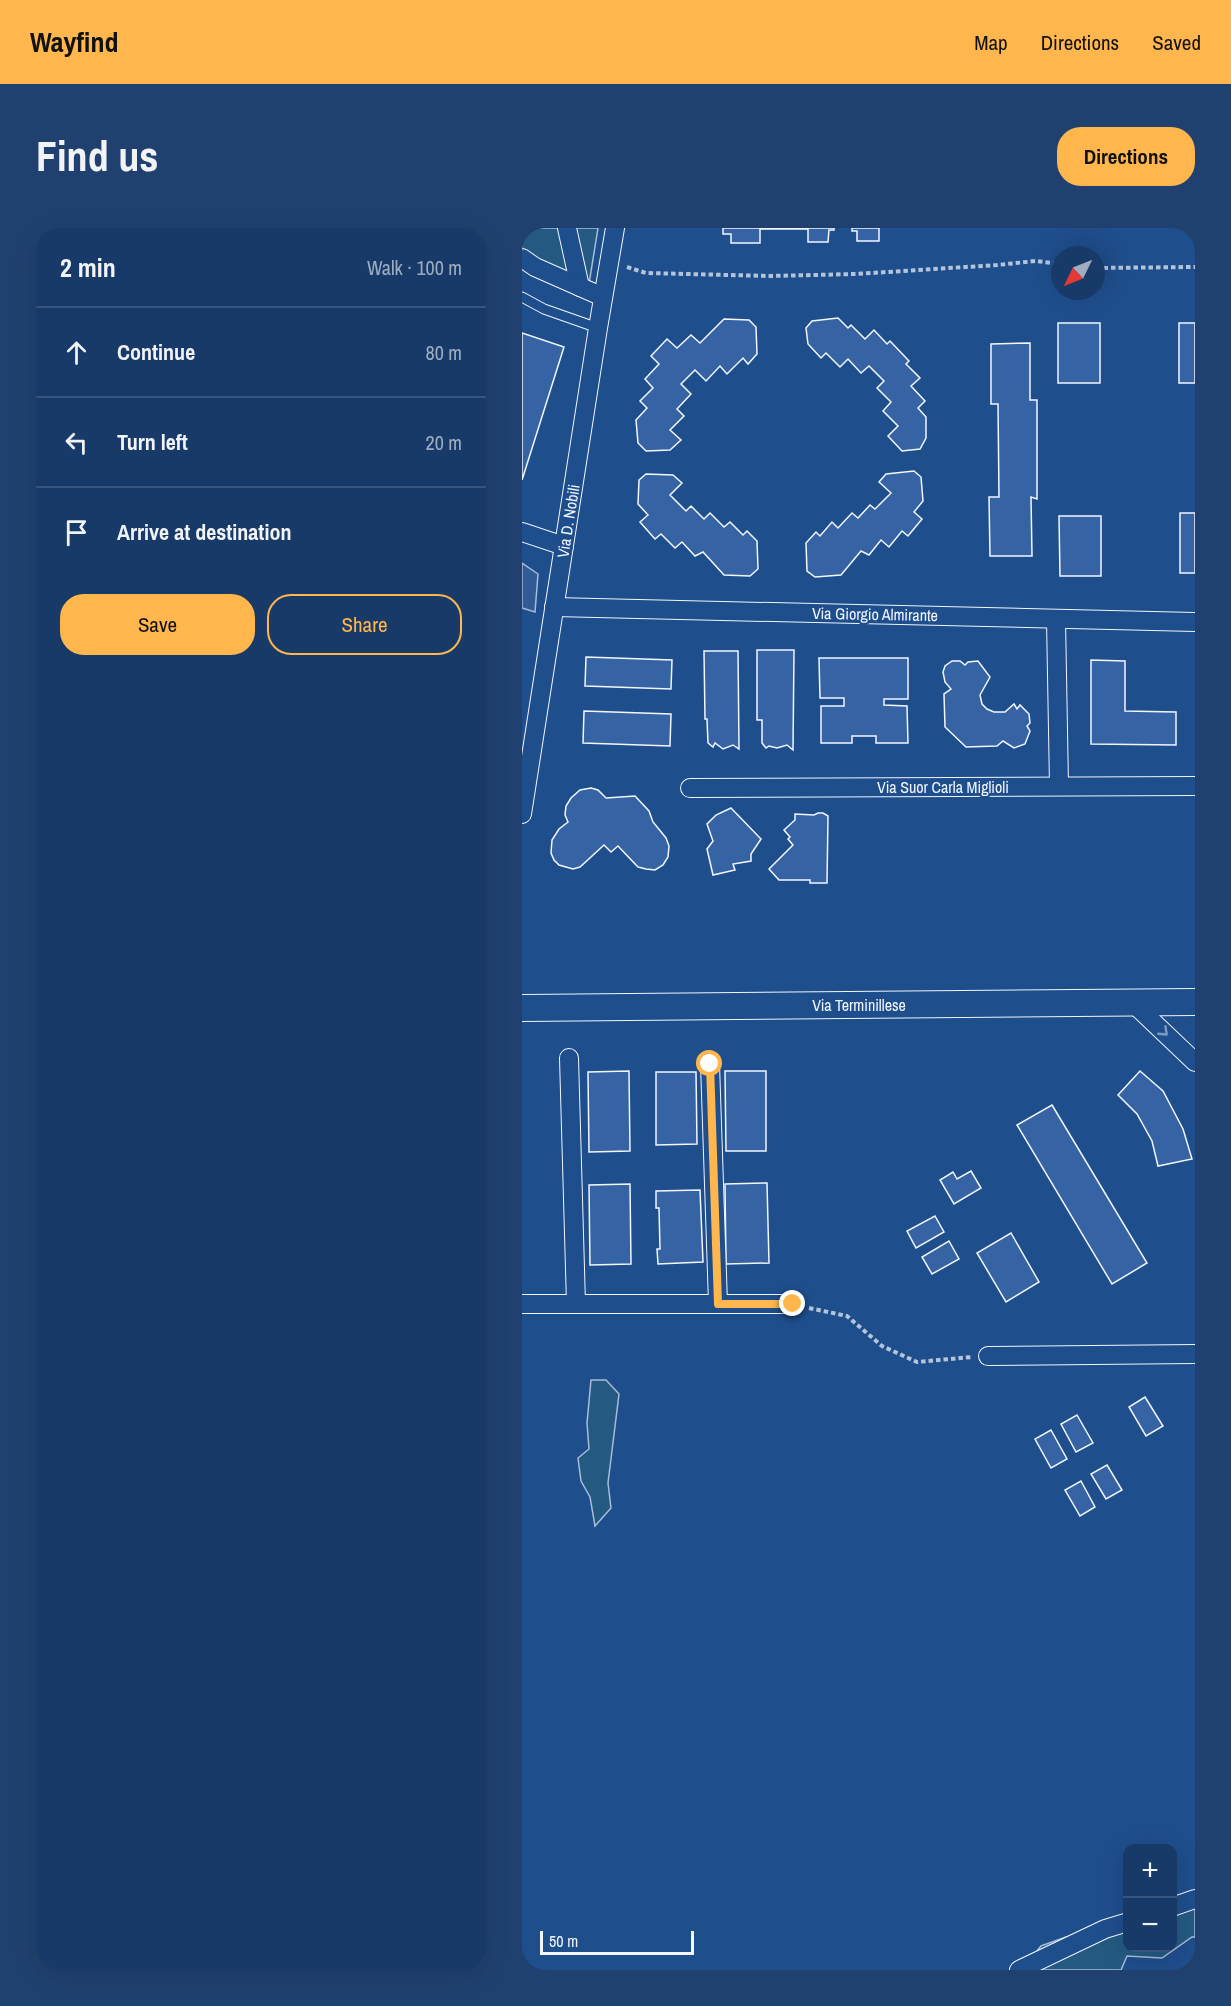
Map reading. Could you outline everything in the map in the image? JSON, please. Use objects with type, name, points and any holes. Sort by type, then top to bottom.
[{"type":"main road","name":"Via Terminillese","points":[[522,1008],[1195,1002]]},
{"type":"street","points":[[567,228],[580,287]]},
{"type":"street","name":"Via D. Nobili","points":[[522,814],[615,228]]},
{"type":"street","points":[[522,258],[535,267],[603,297]]},
{"type":"street","points":[[522,532],[564,546]]},
{"type":"street","name":"Via Giorgio Almirante","points":[[554,607],[1195,622]]},
{"type":"street","points":[[1056,619],[1059,786]]},
{"type":"street","name":"Via Suor Carla Miglioli","points":[[690,788],[1195,786]]},
{"type":"street","points":[[1133,1003],[1195,1062]]},
{"type":"street","points":[[569,1058],[576,1304]]},
{"type":"street","points":[[710,1064],[718,1304]]},
{"type":"street","points":[[522,1304],[793,1304]]},
{"type":"street","points":[[988,1356],[1195,1354]]},
{"type":"street","points":[[1177,1906],[1195,1899]]},
{"type":"street","points":[[1019,1970],[1105,1929],[1123,1924]]},
{"type":"lane","points":[[522,297],[544,309],[598,328]]},
{"type":"path","points":[[609,261],[646,273],[770,276],[997,266],[1036,261],[1051,263]]},
{"type":"path","points":[[1105,268],[1195,267]]},
{"type":"path","points":[[793,1304],[847,1316],[882,1346],[917,1362],[988,1356]]},
{"type":"shaded area","points":[[522,228],[598,228],[589,284],[522,260]]},
{"type":"shaded area","points":[[522,563],[538,574],[535,612],[522,608]]},
{"type":"shaded area","points":[[591,1380],[606,1380],[619,1394],[608,1483],[611,1508],[595,1526],[590,1497],[581,1481],[578,1458],[589,1449],[587,1423]]},
{"type":"shaded area","points":[[1195,1905],[1195,1937],[1177,1948],[1177,1912]]},
{"type":"shaded area","points":[[1123,1927],[1123,1952],[1171,1952],[1162,1958],[1127,1956],[1121,1970],[1022,1970],[1041,1946],[1066,1937]]},
{"type":"building","points":[[723,228],[834,228],[834,230],[829,230],[828,242],[808,242],[808,229],[760,229],[760,243],[731,243],[731,234],[723,234]]},
{"type":"building","points":[[852,228],[879,228],[879,241],[857,241],[857,231],[852,231]]},
{"type":"building","points":[[838,318],[848,328],[851,325],[865,339],[874,330],[887,344],[890,341],[909,361],[906,364],[920,378],[911,386],[925,401],[918,408],[926,417],[926,438],[920,449],[902,451],[888,436],[898,426],[883,411],[891,402],[877,388],[884,381],[869,366],[861,373],[848,359],[840,367],[826,353],[821,358],[808,344],[806,328],[812,321]]},
{"type":"building","points":[[724,319],[749,320],[756,327],[757,354],[748,364],[743,358],[727,374],[720,366],[706,381],[695,370],[681,384],[691,394],[677,409],[684,416],[670,430],[681,440],[670,450],[646,451],[638,443],[636,420],[647,408],[640,401],[653,388],[645,379],[659,364],[651,356],[667,339],[677,348],[691,335],[700,343]]},
{"type":"building","points":[[1058,323],[1100,323],[1100,383],[1058,383]]},
{"type":"building","points":[[1179,323],[1195,323],[1195,383],[1179,383]]},
{"type":"building","points":[[522,333],[564,347],[522,480]]},
{"type":"building","points":[[1030,343],[1030,400],[1037,400],[1037,499],[1031,497],[1032,556],[990,556],[989,497],[999,497],[998,404],[991,404],[991,344]]},
{"type":"building","points":[[914,471],[921,477],[923,501],[914,512],[922,519],[908,536],[902,531],[889,547],[881,540],[869,555],[861,551],[841,575],[815,577],[807,571],[806,543],[816,532],[820,536],[832,522],[838,528],[852,513],[858,518],[870,505],[875,509],[891,493],[879,482],[886,474]]},
{"type":"building","points":[[646,474],[673,475],[682,483],[670,495],[686,511],[691,506],[704,519],[710,513],[724,527],[730,522],[743,535],[747,531],[757,541],[758,569],[750,576],[724,575],[703,552],[695,556],[682,542],[675,548],[661,534],[655,539],[640,522],[648,515],[638,504],[639,480]]},
{"type":"building","points":[[1180,513],[1195,513],[1195,573],[1180,573]]},
{"type":"building","points":[[1059,516],[1101,516],[1101,576],[1060,576]]},
{"type":"building","points":[[757,650],[794,650],[793,750],[787,745],[766,748],[762,743],[762,720],[757,720]]},
{"type":"building","points":[[704,651],[738,651],[739,749],[733,745],[723,749],[715,743],[713,747],[708,743],[707,719],[705,719]]},
{"type":"building","points":[[586,657],[672,660],[671,689],[585,686]]},
{"type":"building","points":[[819,658],[908,658],[908,699],[884,699],[884,705],[907,706],[908,743],[876,743],[876,736],[852,736],[852,743],[821,743],[821,706],[844,706],[844,698],[820,698]]},
{"type":"building","points":[[1091,660],[1125,661],[1125,711],[1176,712],[1176,745],[1091,744]]},
{"type":"building","points":[[952,661],[960,661],[965,665],[968,662],[978,661],[990,677],[980,695],[982,704],[987,709],[994,712],[1005,712],[1014,704],[1017,709],[1020,705],[1029,714],[1030,723],[1027,726],[1030,731],[1025,744],[1014,748],[1003,741],[997,746],[966,747],[945,727],[944,694],[951,689],[945,682],[943,672],[945,666]]},
{"type":"building","points":[[584,711],[671,714],[670,746],[583,743]]},
{"type":"building","points":[[591,788],[598,790],[606,798],[635,796],[649,811],[653,822],[666,838],[669,846],[668,857],[663,865],[655,870],[638,867],[618,846],[611,852],[604,845],[580,867],[573,869],[559,865],[554,860],[551,853],[552,840],[559,829],[568,822],[565,815],[566,806],[580,790]]},
{"type":"building","points":[[731,808],[761,839],[751,854],[751,861],[733,864],[735,870],[713,875],[707,849],[713,841],[707,824],[716,815]]},
{"type":"building","points":[[818,813],[828,816],[827,883],[810,883],[810,880],[779,880],[769,869],[793,845],[784,830],[795,820],[795,814],[814,815]]},
{"type":"building","points":[[629,1071],[630,1151],[589,1152],[588,1072]]},
{"type":"building","points":[[725,1071],[766,1071],[766,1151],[726,1151]]},
{"type":"building","points":[[1140,1071],[1163,1091],[1183,1129],[1192,1159],[1158,1166],[1152,1141],[1137,1114],[1118,1095]]},
{"type":"building","points":[[656,1072],[696,1072],[697,1144],[656,1145]]},
{"type":"building","points":[[1052,1105],[1147,1263],[1112,1284],[1017,1125]]},
{"type":"building","points":[[971,1171],[981,1188],[954,1204],[940,1180],[953,1172],[957,1179]]},
{"type":"building","points":[[767,1183],[769,1263],[726,1264],[725,1184]]},
{"type":"building","points":[[630,1184],[631,1264],[590,1265],[589,1185]]},
{"type":"building","points":[[700,1190],[703,1262],[658,1264],[659,1208],[656,1208],[656,1191]]},
{"type":"building","points":[[935,1216],[944,1232],[916,1248],[907,1231]]},
{"type":"building","points":[[1011,1233],[1039,1282],[1006,1302],[977,1253]]},
{"type":"building","points":[[949,1241],[959,1259],[932,1274],[922,1257]]},
{"type":"building","points":[[1145,1397],[1163,1426],[1146,1436],[1129,1407]]},
{"type":"building","points":[[1077,1415],[1093,1443],[1076,1452],[1061,1424]]},
{"type":"building","points":[[1051,1430],[1067,1459],[1051,1468],[1035,1439]]},
{"type":"building","points":[[1107,1465],[1122,1490],[1106,1499],[1091,1474]]},
{"type":"building","points":[[1081,1481],[1095,1507],[1080,1516],[1065,1490]]},
{"type":"route","points":[[710,1064],[718,1304],[793,1304]]}]
